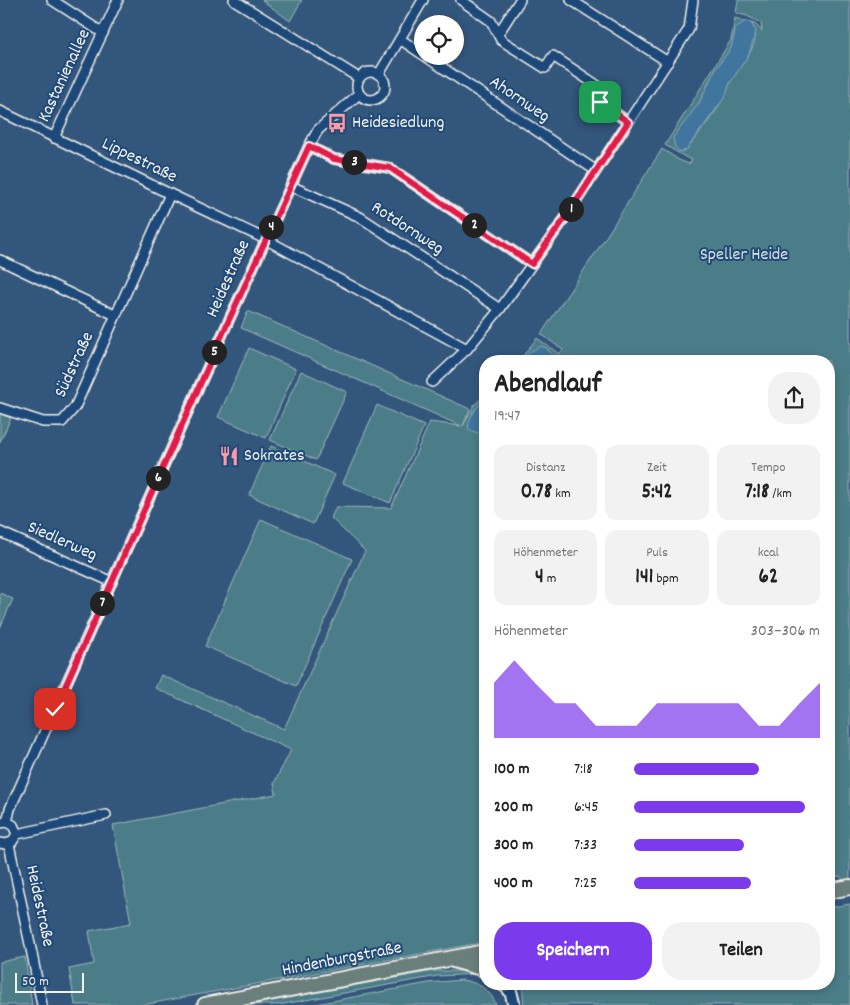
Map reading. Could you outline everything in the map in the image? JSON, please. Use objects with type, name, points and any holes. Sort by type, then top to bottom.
[{"type":"main road","points":[[835,890],[850,887]]},
{"type":"main road","name":"Hindenburgstraße","points":[[205,1005],[479,953]]},
{"type":"main road","points":[[450,959],[479,967]]},
{"type":"street","points":[[52,0],[103,33]]},
{"type":"street","name":"Kastanienallee","points":[[54,138],[118,0]]},
{"type":"street","points":[[234,0],[358,78]]},
{"type":"street","points":[[379,74],[423,0]]},
{"type":"street","points":[[461,0],[490,21],[501,40],[545,68],[553,56],[607,92],[600,102],[628,122]]},
{"type":"street","points":[[498,34],[520,0]]},
{"type":"street","points":[[571,0],[668,62]]},
{"type":"street","points":[[432,382],[467,349],[500,309],[566,217],[595,170],[690,29],[694,0]]},
{"type":"street","name":"Ahornweg","points":[[400,39],[414,48]]},
{"type":"street","name":"Ahornweg","points":[[439,65],[595,170]]},
{"type":"street","points":[[370,72],[379,74],[385,85],[385,90],[380,97],[371,100],[362,98],[356,87],[358,78],[370,72]]},
{"type":"street","name":"Heidestraße","points":[[42,1005],[4,843],[14,840],[17,834],[13,825],[3,823],[265,239],[309,146],[318,130],[359,94]]},
{"type":"street","name":"Lippestraße","points":[[0,111],[265,239]]},
{"type":"street","points":[[309,146],[334,159],[390,168],[532,264]]},
{"type":"street","name":"Rotdornweg","points":[[291,186],[360,218],[500,309]]},
{"type":"street","name":"Südstraße","points":[[0,408],[43,422],[62,422],[75,407],[170,194]]},
{"type":"street","points":[[265,239],[467,349]]},
{"type":"street","points":[[0,260],[115,315]]},
{"type":"street","name":"Siedlerweg","points":[[0,532],[112,582]]},
{"type":"street","points":[[17,834],[106,815]]},
{"type":"street","points":[[509,990],[514,1005]]},
{"type":"green space","points":[[262,0],[302,0],[290,21]]},
{"type":"green space","name":"Speller Heide","points":[[738,0],[850,0],[850,881],[845,882],[840,876],[835,877],[835,355],[551,355],[547,348],[531,351],[527,355],[524,355],[537,338],[559,354],[563,350],[541,334],[662,149],[689,164],[692,160],[665,145],[731,40],[735,18],[745,21],[736,28],[731,48],[715,70],[699,103],[690,116],[686,150],[715,112],[726,95],[731,81],[750,53],[755,37],[755,30],[751,23],[755,24],[762,31],[761,23],[736,13]]},
{"type":"green space","points":[[248,311],[470,409],[463,426],[474,405],[479,400],[479,405],[472,413],[479,427],[479,943],[142,1005],[75,1005],[69,969],[94,964],[89,931],[131,923],[113,825],[276,794],[274,783],[291,750],[155,688],[161,675],[284,729],[365,551],[331,518],[336,507],[391,508],[430,422],[461,426],[241,328]]},
{"type":"green space","points":[[249,348],[296,369],[266,438],[218,417]]},
{"type":"green space","points":[[301,371],[347,392],[316,460],[270,440]]},
{"type":"green space","points":[[377,405],[424,426],[390,503],[343,483]]},
{"type":"green space","points":[[0,414],[11,418],[0,442]]},
{"type":"green space","points":[[271,446],[335,475],[313,524],[249,495]]},
{"type":"green space","points":[[261,519],[352,559],[296,686],[205,646]]},
{"type":"green space","points":[[0,593],[13,599],[0,628]]},
{"type":"green space","points":[[850,904],[850,1005],[524,1005],[523,990],[835,990],[835,907]]},
{"type":"green space","points":[[25,957],[32,1005],[0,1005],[0,962]]},
{"type":"green space","points":[[434,971],[474,971],[478,974],[438,976],[278,1005],[245,1005]]},
{"type":"green space","points":[[462,980],[473,983],[479,986],[479,990],[487,991],[496,1005],[311,1005],[428,983]]},
{"type":"water","points":[[745,21],[751,23],[756,31],[749,54],[730,83],[725,97],[686,150],[680,152],[675,147],[673,138],[699,103],[715,70],[731,48],[736,28]]},
{"type":"water","points":[[541,346],[547,348],[552,355],[527,355]]},
{"type":"water","points":[[479,406],[479,433],[468,428],[474,412]]},
{"type":"place","name":"Heidesiedlung","points":[[337,123]]},
{"type":"place","name":"Sokrates","points":[[229,456]]},
{"type":"route","points":[[55,709],[265,239],[309,146],[334,159],[390,168],[532,264],[566,217],[628,122],[600,102]]}]
